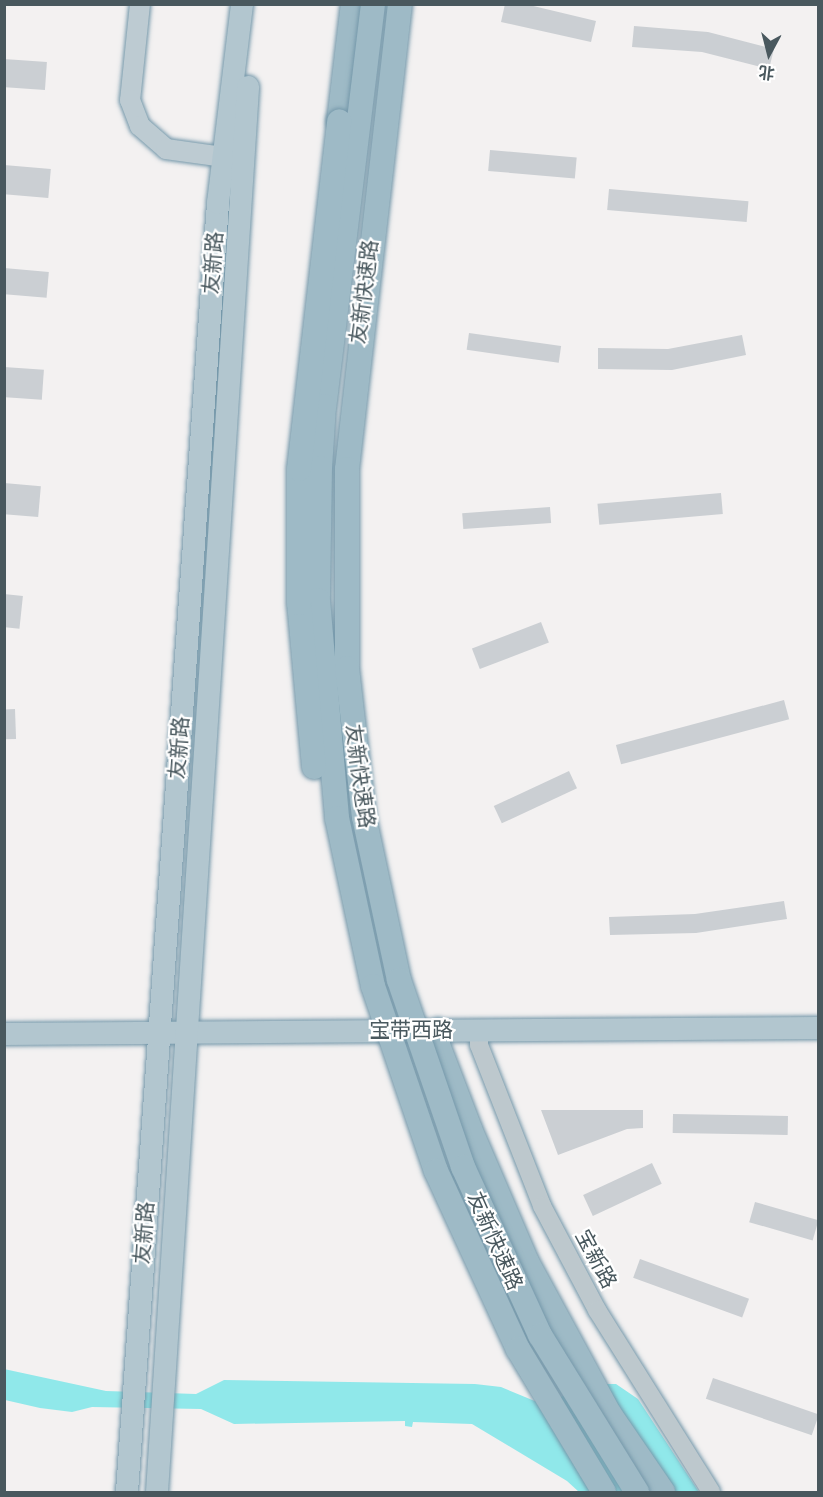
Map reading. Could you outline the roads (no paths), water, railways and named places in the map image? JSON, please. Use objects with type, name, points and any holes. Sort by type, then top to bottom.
[{"type":"highway","points":[[353,4],[302,421],[298,564],[314,765],[319,793],[356,910]]},
{"type":"highway","name":"友新快速路","points":[[373,4],[324,406],[318,539],[328,737],[337,818],[356,910],[397,1065],[461,1232],[540,1391],[604,1492]]},
{"type":"highway","name":"友新快速路","points":[[400,4],[347,469],[346,668],[364,818],[380,905],[399,980],[463,1167],[540,1335],[637,1492]]},
{"type":"highway","points":[[438,1037],[490,1179],[554,1314],[609,1413],[663,1492]]},
{"type":"main road","points":[[140,4],[130,100],[140,126],[166,148],[224,157]]},
{"type":"main road","name":"友新路","points":[[158,1492],[243,206],[238,111],[242,4]]},
{"type":"main road","name":"友新路","points":[[127,1492],[157,1040],[224,157],[238,111],[257,4]]},
{"type":"main road","name":"宝带西路","points":[[479,1037],[819,1028]]},
{"type":"main road","name":"宝带西路","points":[[4,1034],[157,1040],[479,1037],[819,1043]]},
{"type":"main road","name":"宝带西路","points":[[4,1049],[157,1040]]},
{"type":"street","name":"宝新路","points":[[479,1037],[542,1206],[597,1310],[711,1492]]},
{"type":"water","points":[[4,1369],[106,1391],[196,1394],[224,1380],[475,1384],[501,1387],[542,1404],[595,1384],[616,1384],[638,1399],[699,1492],[579,1492],[567,1481],[472,1424],[413,1422],[412,1427],[405,1426],[405,1421],[234,1424],[201,1409],[92,1407],[72,1412],[40,1408],[5,1400]]}]
